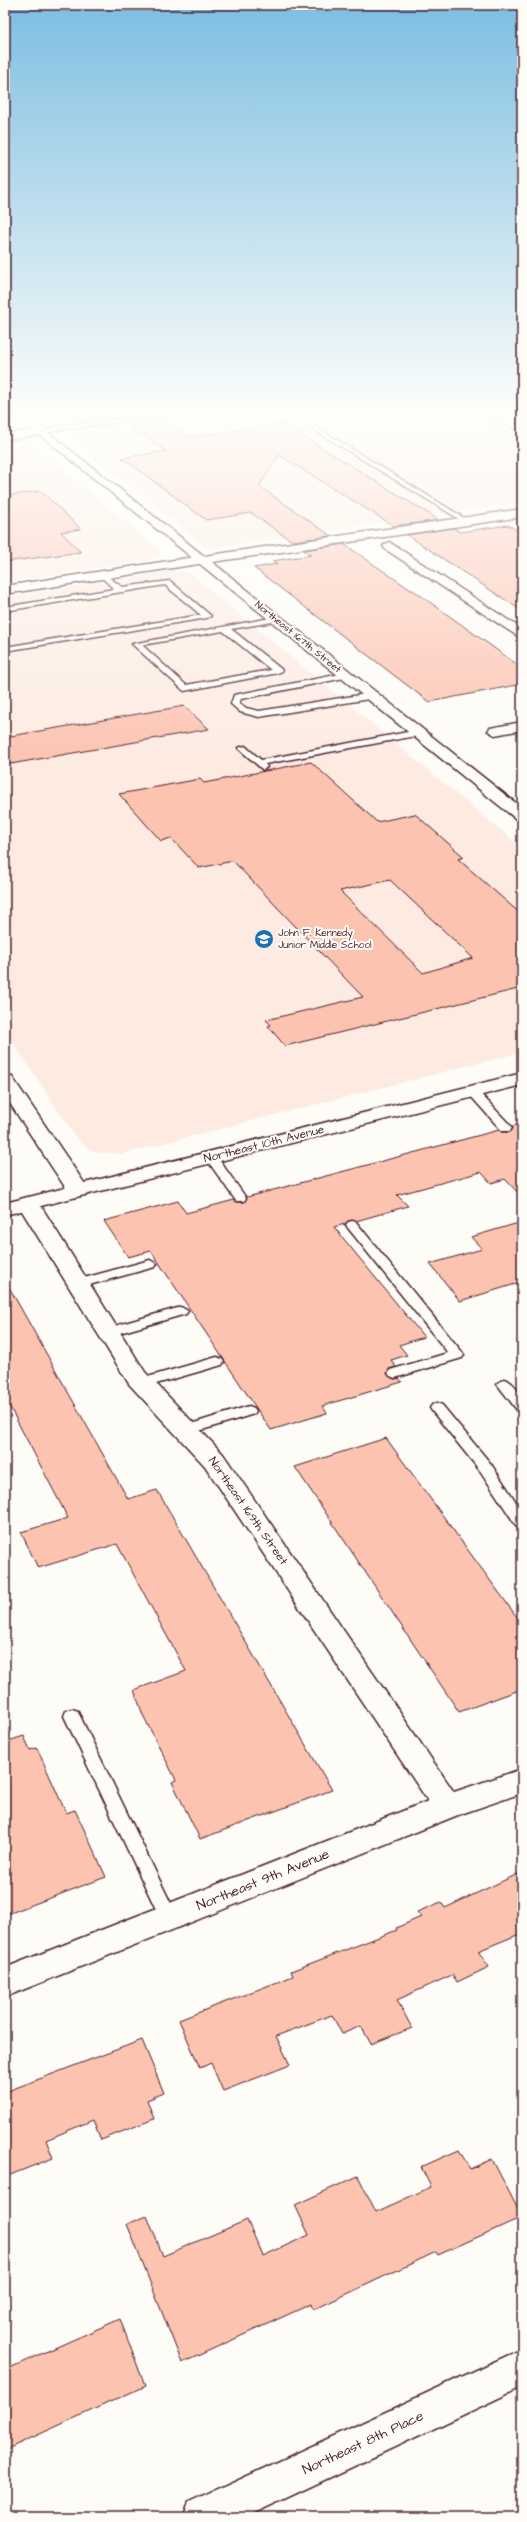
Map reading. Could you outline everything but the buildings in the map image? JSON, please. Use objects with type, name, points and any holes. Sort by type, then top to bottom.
[{"type":"street","name":"Northeast 167th Street","points":[[166,532],[522,816]]},
{"type":"street","points":[[5,590],[393,532]]},
{"type":"street","points":[[388,546],[522,635]]},
{"type":"street","points":[[495,731],[522,726]]},
{"type":"street","name":"Northeast 10th Avenue","points":[[16,1206],[522,1079]]},
{"type":"street","points":[[5,1081],[78,1190]]},
{"type":"street","name":"Northeast 169th Street","points":[[16,1206],[78,1284],[142,1383],[214,1460],[448,1806]]},
{"type":"street","name":"Northeast 9th Avenue","points":[[5,1983],[448,1806],[522,1781]]},
{"type":"street","name":"Northeast 8th Place","points":[[203,2517],[522,2368]]},
{"type":"lane","points":[[103,575],[120,590]]},
{"type":"lane","points":[[5,608],[167,583],[207,616],[5,649]]},
{"type":"lane","points":[[225,628],[278,671],[184,688],[136,644],[225,628],[276,620]]},
{"type":"lane","points":[[346,675],[248,694],[237,697],[235,704],[243,710],[259,714],[372,696]]},
{"type":"lane","points":[[242,748],[261,765],[418,733]]},
{"type":"lane","points":[[472,1091],[506,1128]]},
{"type":"lane","points":[[211,1157],[240,1198]]},
{"type":"lane","points":[[352,1225],[457,1355],[395,1373]]},
{"type":"lane","points":[[78,1284],[150,1264]]},
{"type":"lane","points":[[109,1332],[181,1311]]},
{"type":"lane","points":[[142,1383],[217,1362]]},
{"type":"lane","points":[[504,1384],[522,1407]]},
{"type":"lane","points":[[437,1408],[486,1468],[522,1523]]},
{"type":"lane","points":[[186,1430],[249,1411]]},
{"type":"lane","points":[[72,1716],[168,1918]]},
{"type":"shaded area","points":[[5,532],[138,532],[161,551],[160,557],[150,560],[5,582]]},
{"type":"shaded area","points":[[186,532],[324,532],[208,549]]},
{"type":"shaded area","name":"John F. Kennedy Junior Middle School","points":[[174,571],[190,573],[522,848],[522,1052],[122,1154],[93,1152],[77,1139],[5,1030],[5,597]]},
{"type":"place","name":"John F. Kennedy Junior Middle School","points":[[264,939]]}]
